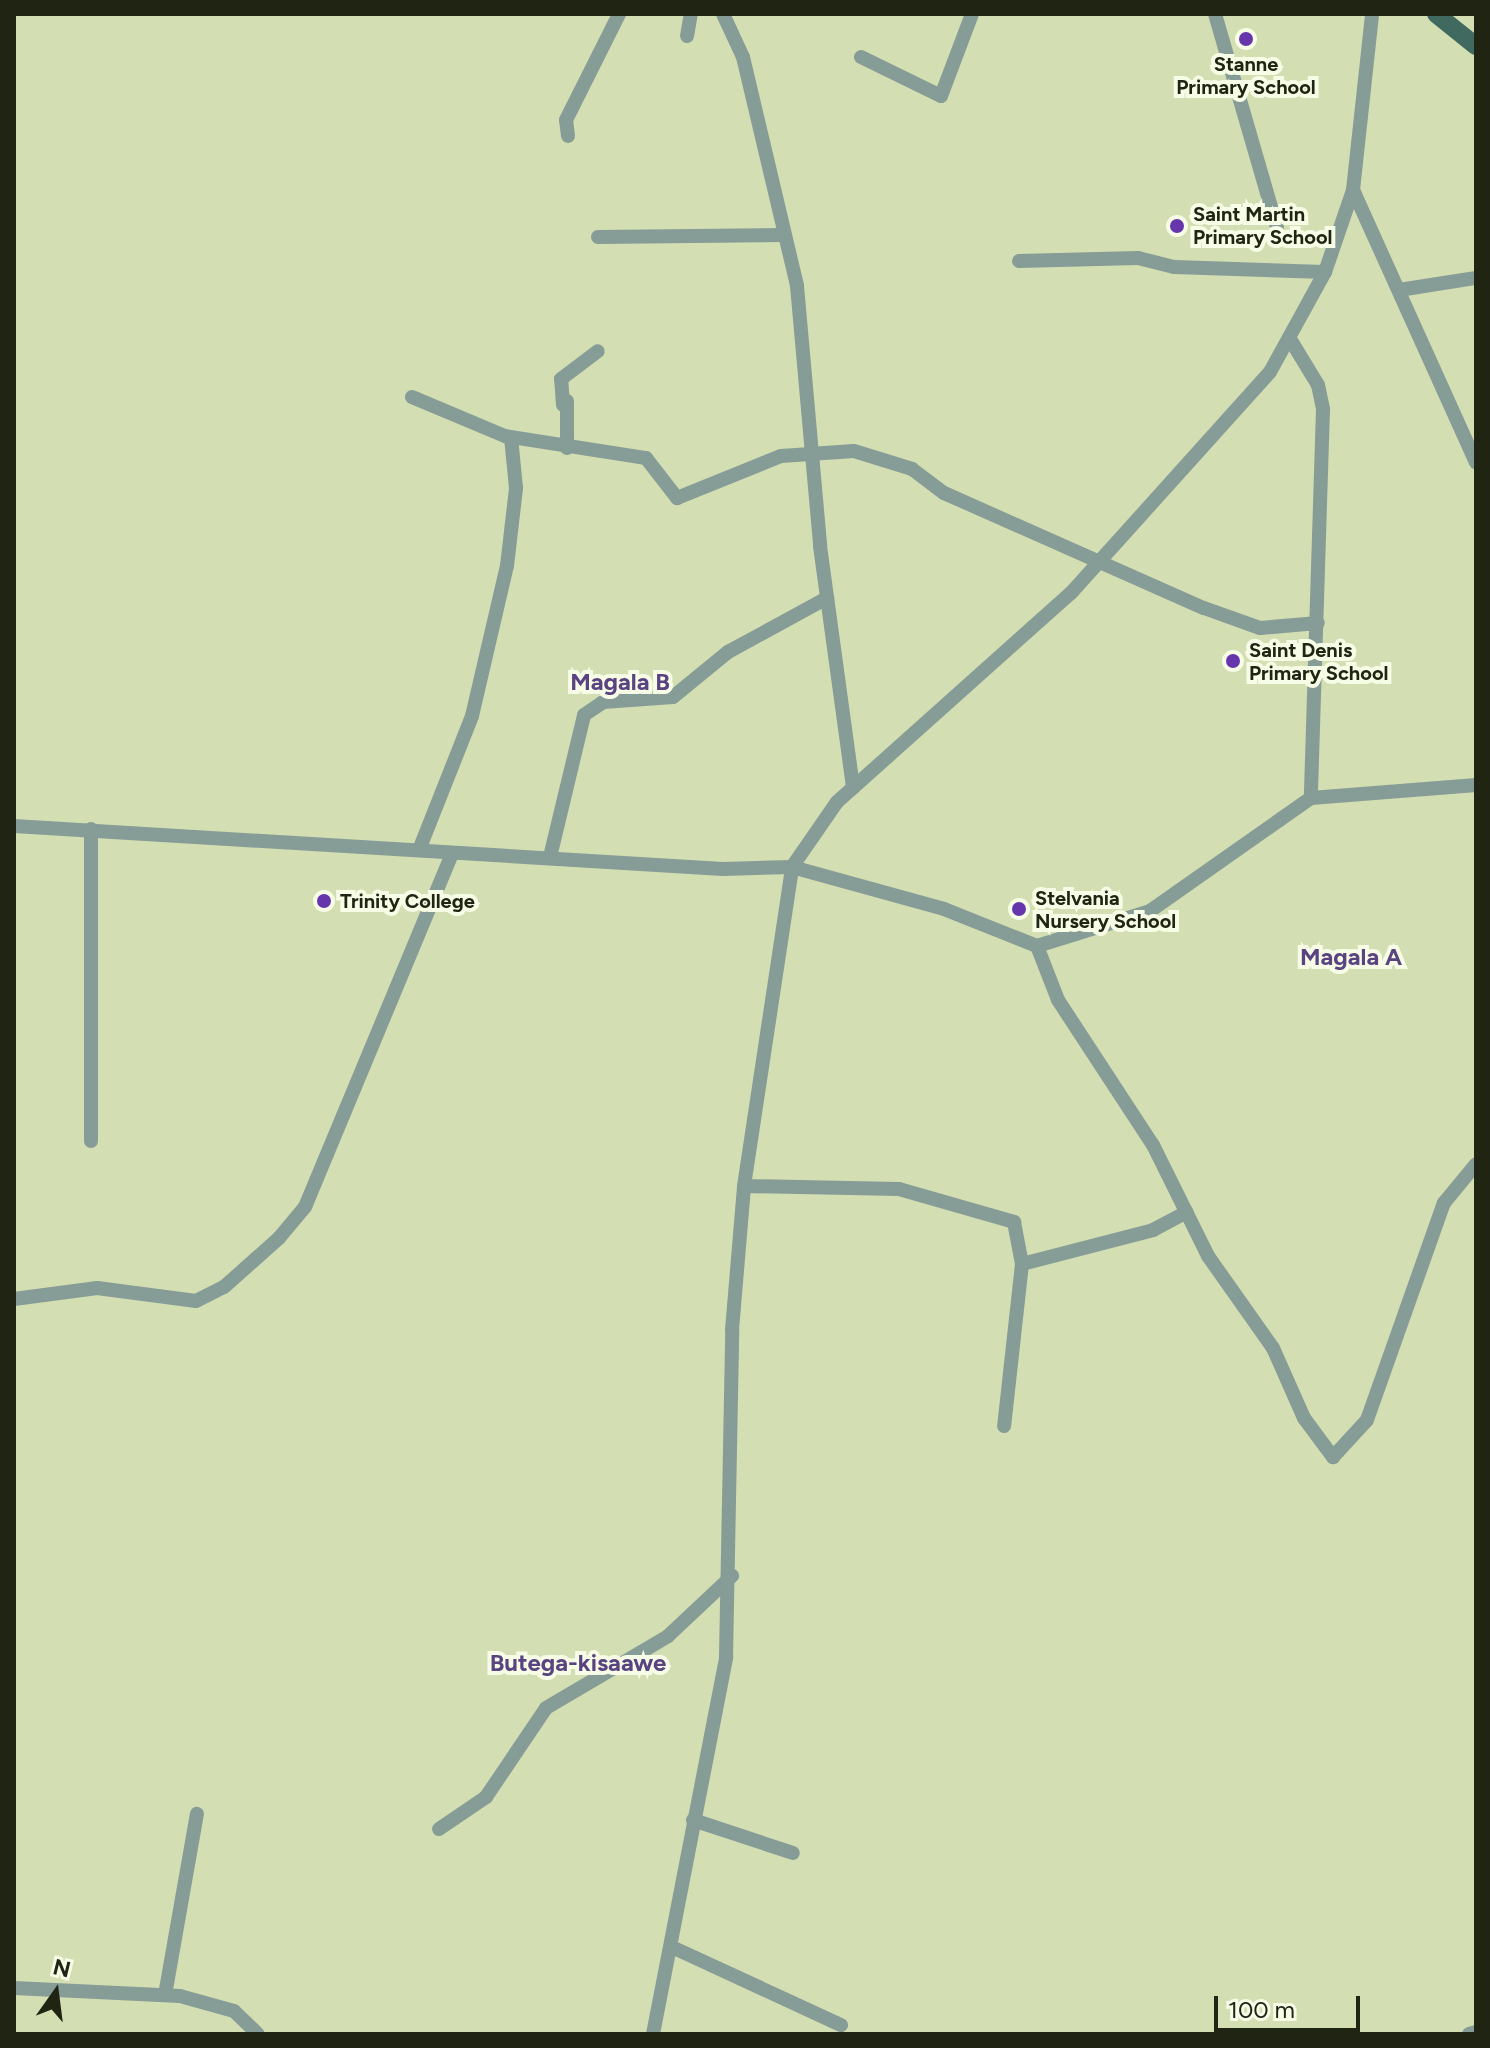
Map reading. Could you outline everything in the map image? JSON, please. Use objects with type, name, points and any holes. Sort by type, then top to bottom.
[{"type":"main road","points":[[1436,14],[1474,39]]},
{"type":"street","points":[[568,136],[566,120],[619,14]]},
{"type":"street","points":[[687,36],[691,14]]},
{"type":"street","points":[[723,14],[743,57],[782,235],[797,286],[815,448],[827,598],[853,788]]},
{"type":"street","points":[[861,57],[941,96],[972,14]]},
{"type":"street","points":[[1215,14],[1277,227]]},
{"type":"street","points":[[653,2034],[674,1948],[693,1820],[720,1694],[732,1576],[732,1330],[744,1186],[792,867],[853,788],[1102,562],[1217,436],[1290,339],[1325,272],[1353,190],[1372,14]]},
{"type":"street","points":[[1353,190],[1476,462]]},
{"type":"street","points":[[598,237],[782,235]]},
{"type":"street","points":[[1019,261],[1138,258],[1174,267],[1325,272]]},
{"type":"street","points":[[1399,290],[1476,278]]},
{"type":"street","points":[[1290,339],[1318,385],[1323,409],[1318,623],[1310,672],[1311,798]]},
{"type":"street","points":[[567,448],[561,379],[598,351]]},
{"type":"street","points":[[412,397],[511,437],[646,458],[671,495],[686,499],[815,448],[904,465],[944,493],[1260,628],[1318,623]]},
{"type":"street","points":[[419,850],[472,716],[504,580],[515,519],[511,437]]},
{"type":"street","points":[[550,857],[584,715],[603,702],[673,697],[728,652],[827,598]]},
{"type":"street","points":[[14,826],[452,853],[792,867],[944,909],[1037,946],[1161,905],[1311,798],[1476,785]]},
{"type":"street","points":[[91,829],[91,1141]]},
{"type":"street","points":[[14,1299],[97,1288],[196,1301],[224,1287],[279,1238],[305,1207],[452,853]]},
{"type":"street","points":[[1037,946],[1058,1000],[1153,1145],[1187,1212],[1333,1457],[1367,1420],[1444,1203],[1476,1164]]},
{"type":"street","points":[[744,1186],[899,1189],[979,1209],[1014,1222],[1022,1264],[1004,1426]]},
{"type":"street","points":[[1022,1264],[1153,1230],[1187,1212]]},
{"type":"street","points":[[439,1829],[486,1797],[546,1708],[668,1636],[732,1576]]},
{"type":"street","points":[[165,1995],[197,1814]]},
{"type":"street","points":[[693,1820],[793,1853]]},
{"type":"street","points":[[674,1948],[841,2025]]},
{"type":"street","points":[[14,1988],[165,1995],[224,2007],[258,2034]]},
{"type":"street","points":[[1469,2034],[1476,2032]]},
{"type":"place","name":"Stanne Primary School","points":[[1246,39]]},
{"type":"place","name":"Saint Martin Primary School","points":[[1177,226]]},
{"type":"place","name":"Saint Denis Primary School","points":[[1233,661]]},
{"type":"place","name":"Trinity College","points":[[324,901]]},
{"type":"place","name":"Stelvania Nursery School","points":[[1019,909]]},
{"type":"district","name":"Magala B","points":[[620,682]]},
{"type":"district","name":"Magala A","points":[[1351,957]]},
{"type":"district","name":"Butega-kisaawe","points":[[578,1663]]}]
